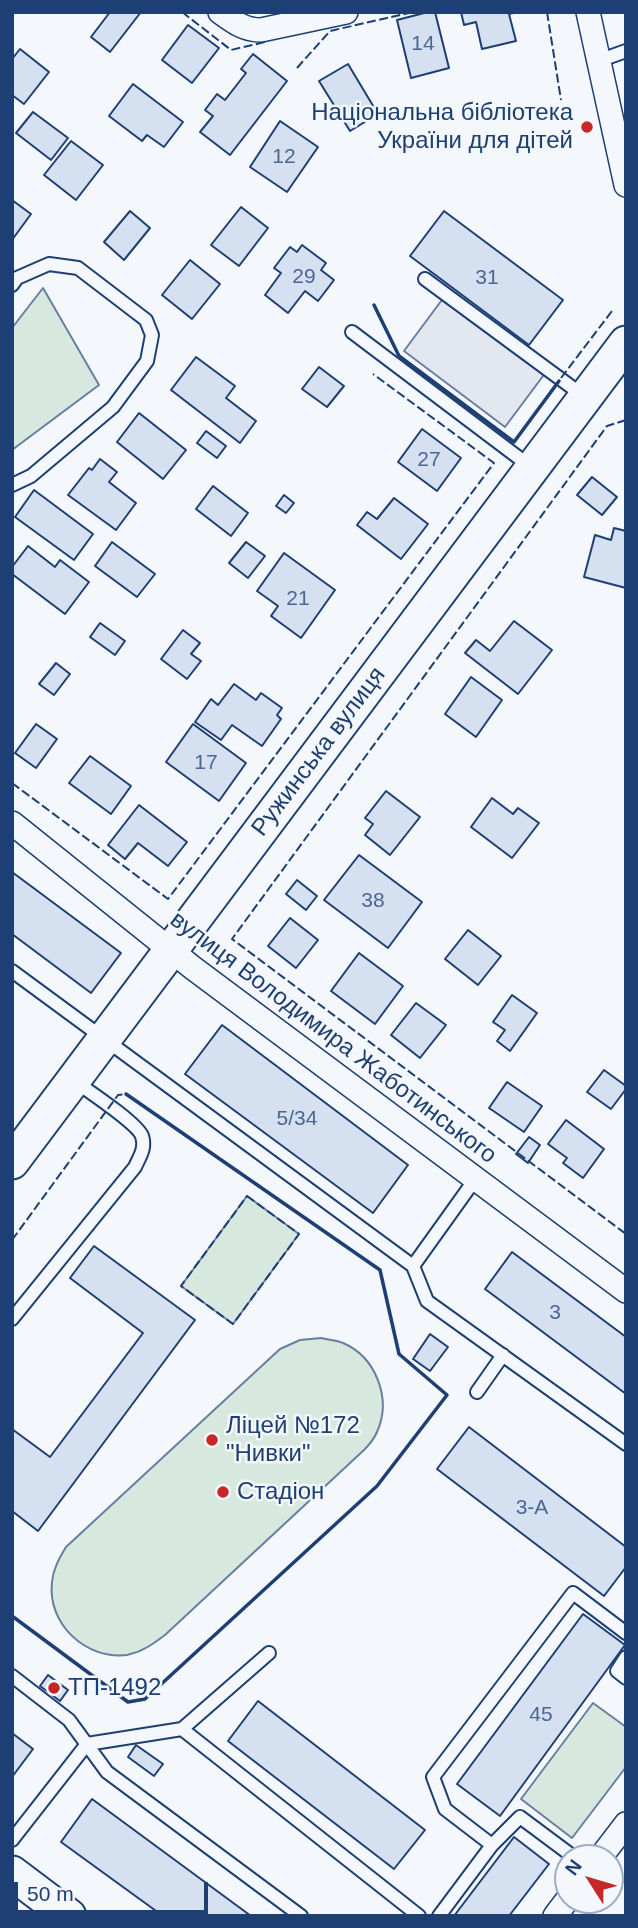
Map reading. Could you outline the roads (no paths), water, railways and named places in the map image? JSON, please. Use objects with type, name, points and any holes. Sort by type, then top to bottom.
[{"type":"street","points":[[220,12],[237,25],[250,30],[261,30],[346,12]]},
{"type":"street","points":[[588,12],[626,186]]},
{"type":"street","name":"Ружинська вулиця","points":[[16,1148],[104,1040],[626,343]]},
{"type":"street","name":"вулиця Володимира Жаботинського","points":[[12,823],[170,950],[626,1291]]},
{"type":"street","points":[[611,1844],[626,1824]]},
{"type":"street","points":[[12,1873],[69,1916]]},
{"type":"lane","points":[[598,61],[626,51]]},
{"type":"lane","points":[[12,285],[17,278],[49,264],[79,268],[146,320],[152,335],[148,361],[113,407],[31,476],[12,485]]},
{"type":"lane","points":[[425,279],[585,397]]},
{"type":"lane","points":[[352,332],[532,468]]},
{"type":"lane","points":[[12,971],[413,1266],[427,1301],[626,1444]]},
{"type":"lane","points":[[12,1319],[135,1167],[144,1149],[141,1134],[136,1128],[73,1080]]},
{"type":"lane","points":[[413,1266],[477,1178]]},
{"type":"lane","points":[[477,1392],[503,1354]]},
{"type":"lane","points":[[492,1845],[445,1809],[433,1777],[573,1593],[626,1633]]},
{"type":"lane","points":[[12,1840],[87,1744],[182,1730],[269,1653]]},
{"type":"lane","points":[[626,1657],[617,1671],[626,1678]]},
{"type":"lane","points":[[12,1676],[69,1720],[107,1772],[301,1916]]},
{"type":"lane","points":[[182,1730],[419,1916]]},
{"type":"lane","points":[[439,1916],[492,1845],[520,1817],[556,1844]]},
{"type":"place","name":"Національна бібліотека України для дітей","points":[[587,127]]},
{"type":"place","name":"Ліцей №172 \"Нивки\"","points":[[212,1440]]},
{"type":"place","name":"Стадіон","points":[[223,1492]]},
{"type":"place","name":"ТП-1492","points":[[54,1688]]}]
